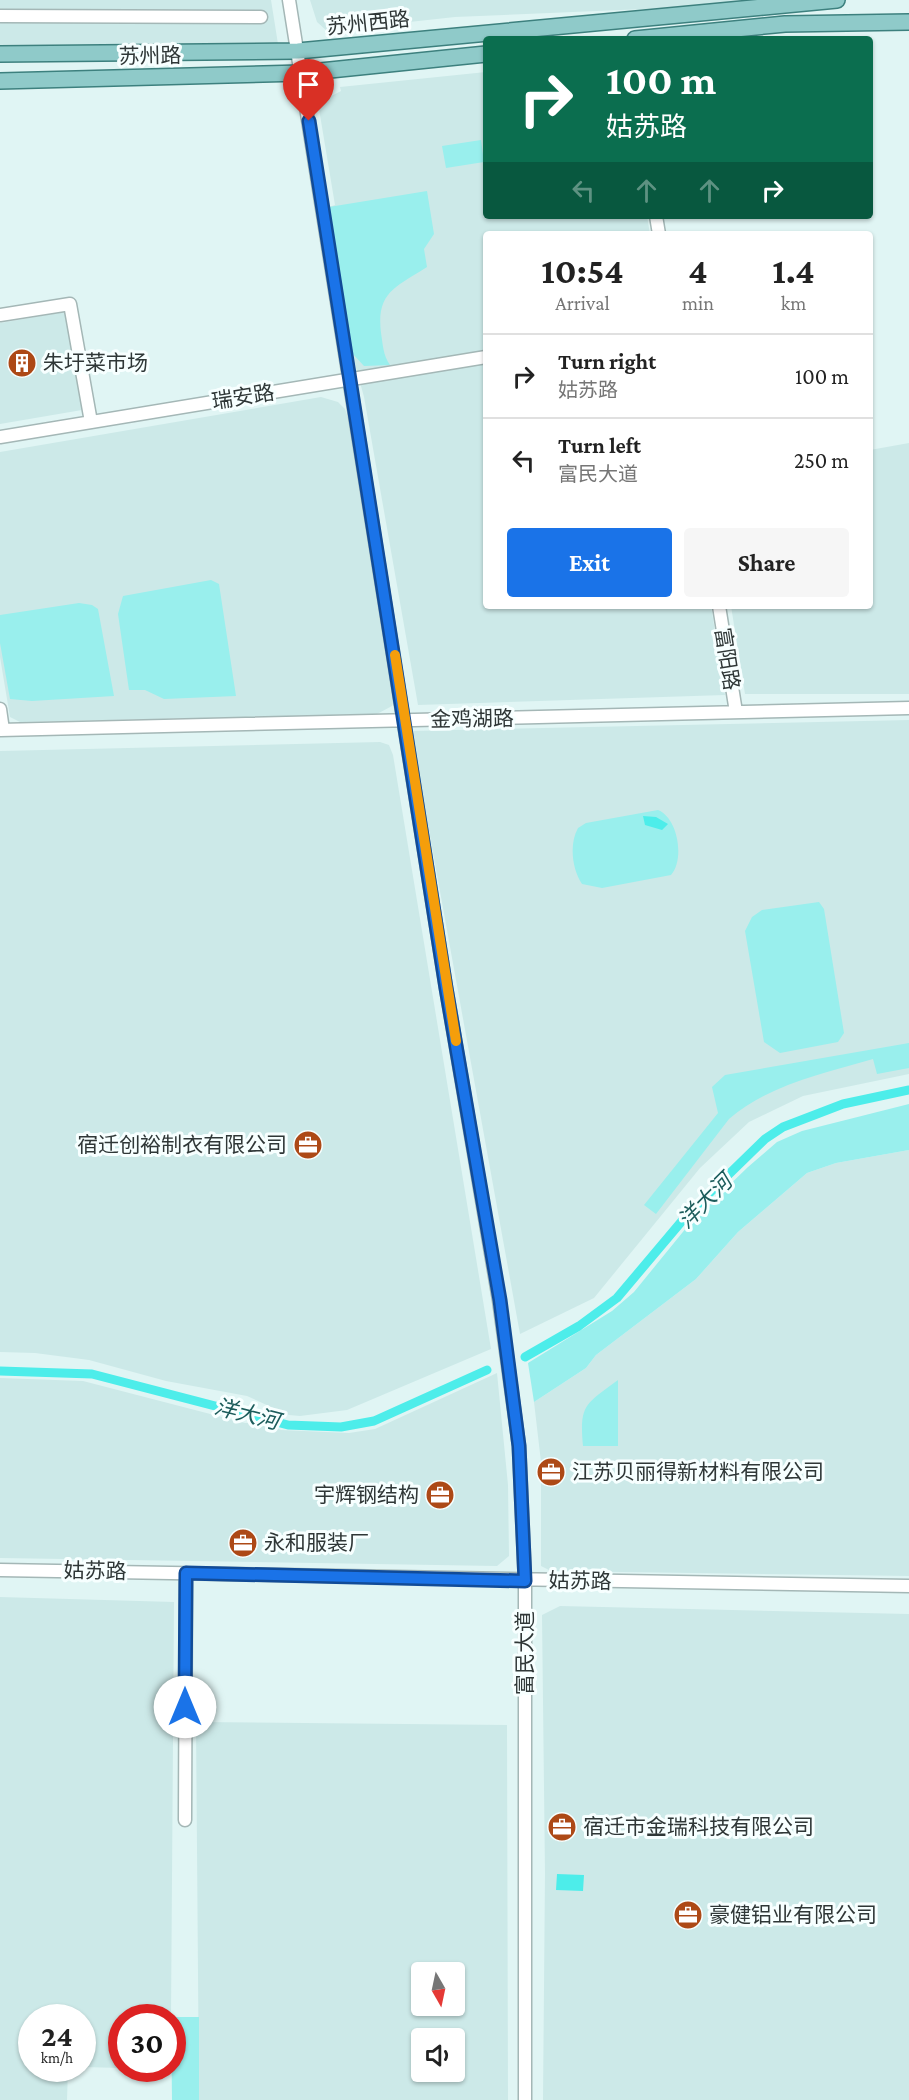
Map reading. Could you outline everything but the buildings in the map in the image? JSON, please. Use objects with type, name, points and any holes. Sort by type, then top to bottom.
[{"type":"main road","name":"苏州西路","points":[[298,51],[837,0]]},
{"type":"main road","points":[[665,36],[785,24],[909,22]]},
{"type":"main road","name":"苏州路","points":[[0,54],[298,51]]},
{"type":"main road","name":"苏州西路","points":[[301,73],[483,54]]},
{"type":"main road","name":"苏州路","points":[[0,81],[301,73]]},
{"type":"street","name":"富民大道","points":[[289,0],[406,720],[446,988],[500,1300],[519,1446],[525,1581],[525,2100]]},
{"type":"street","points":[[0,16],[261,17]]},
{"type":"street","points":[[0,315],[70,304],[91,422]]},
{"type":"street","name":"瑞安路","points":[[0,437],[483,357]]},
{"type":"street","name":"富阳路","points":[[719,609],[736,712]]},
{"type":"street","name":"金鸡湖路","points":[[2,730],[909,708]]},
{"type":"street","points":[[0,709],[2,730]]},
{"type":"street","name":"姑苏路","points":[[0,1569],[525,1581],[909,1586]]},
{"type":"street","points":[[185,1820],[186,1573]]},
{"type":"shaded area","points":[[0,0],[271,0],[278,44],[0,48]]},
{"type":"shaded area","points":[[310,0],[746,0],[692,7],[455,17],[327,31],[317,22]]},
{"type":"shaded area","points":[[483,72],[483,219],[648,219],[650,231],[483,231],[483,609],[711,609],[725,695],[418,705],[364,397],[352,353],[329,207],[335,205],[318,103],[341,91],[340,87]]},
{"type":"shaded area","points":[[481,140],[483,162],[446,168],[442,146]]},
{"type":"shaded area","points":[[427,191],[434,234],[424,249],[427,267],[398,286],[385,299],[380,319],[381,333],[385,354],[390,365],[364,366],[352,353],[329,207]]},
{"type":"shaded area","name":"朱圩菜市场","points":[[65,312],[82,410],[0,424],[0,323]]},
{"type":"shaded area","points":[[321,397],[338,402],[345,409],[349,421],[394,700],[392,706],[377,714],[20,722],[10,717],[0,657],[0,452]]},
{"type":"shaded area","points":[[909,443],[909,694],[745,694],[731,609],[873,609],[873,449]]},
{"type":"shaded area","points":[[211,580],[219,584],[236,696],[164,699],[145,690],[129,690],[118,614],[123,596]]},
{"type":"shaded area","points":[[79,603],[92,605],[98,609],[114,696],[32,701],[10,699],[0,643],[0,615]]},
{"type":"shaded area","points":[[909,720],[909,1074],[803,1096],[749,1122],[700,1168],[594,1298],[520,1334],[411,731]]},
{"type":"shaded area","points":[[380,742],[389,745],[393,755],[491,1349],[347,1410],[300,1416],[289,1415],[247,1396],[166,1381],[89,1360],[35,1353],[0,1352],[0,751]]},
{"type":"shaded area","points":[[658,810],[670,821],[677,840],[678,859],[671,875],[602,888],[582,884],[573,856],[573,841],[578,828],[586,823]]},
{"type":"shaded area","points":[[643,816],[656,817],[668,824],[662,830],[645,825]]},
{"type":"shaded area","points":[[819,902],[824,909],[844,1033],[838,1042],[780,1053],[764,1042],[745,931],[752,917],[762,910]]},
{"type":"shaded area","points":[[909,1043],[909,1068],[877,1074],[873,1059],[816,1075],[779,1089],[745,1107],[729,1119],[656,1214],[644,1205],[718,1113],[712,1087],[725,1075]]},
{"type":"shaded area","points":[[909,1104],[909,1150],[836,1163],[807,1173],[738,1232],[696,1279],[596,1355],[586,1368],[534,1402],[528,1363],[612,1311],[634,1292],[691,1222],[777,1142],[802,1131]]},
{"type":"shaded area","points":[[909,1150],[909,1576],[551,1571],[541,1566],[541,1462],[534,1402],[586,1368],[596,1355],[696,1279],[738,1232],[807,1173],[836,1163]]},
{"type":"shaded area","points":[[497,1373],[508,1485],[509,1556],[497,1566],[0,1558],[0,1378],[83,1381],[245,1423],[263,1422],[281,1430],[349,1433],[375,1429]]},
{"type":"shaded area","points":[[618,1380],[618,1446],[583,1446],[582,1421],[587,1406]]},
{"type":"shaded area","points":[[0,1597],[174,1602],[171,2004],[108,2004],[108,2068],[96,2067],[96,2004],[18,2004],[18,2082],[68,2082],[67,2100],[0,2100]]},
{"type":"shaded area","points":[[560,1606],[909,1614],[909,2100],[543,2100],[545,1873],[542,1615]]},
{"type":"shaded area","points":[[196,1722],[507,1725],[508,2100],[199,2100]]},
{"type":"shaded area","points":[[557,1874],[584,1875],[583,1891],[556,1890]]},
{"type":"shaded area","points":[[186,2017],[199,2017],[199,2100],[172,2100],[172,2082],[186,2082]]},
{"type":"waterway","name":"洋大河","points":[[525,1357],[579,1326],[617,1298],[687,1215],[765,1139],[783,1127],[843,1104],[909,1090]]},
{"type":"waterway","name":"洋大河","points":[[0,1371],[92,1374],[288,1425],[341,1427],[374,1421],[487,1370]]},
{"type":"slow traffic","points":[[395,655],[456,1041]]},
{"type":"place","name":"朱圩菜市场","points":[[22,363]]},
{"type":"place","name":"宿迁创裕制衣有限公司","points":[[308,1145]]},
{"type":"place","name":"江苏贝丽得新材料有限公司","points":[[551,1472]]},
{"type":"place","name":"宇辉钢结构","points":[[440,1495]]},
{"type":"place","name":"永和服装厂","points":[[243,1543]]},
{"type":"place","name":"宿迁市金瑞科技有限公司","points":[[562,1827]]},
{"type":"place","name":"豪健铝业有限公司","points":[[688,1915]]},
{"type":"route","points":[[185,1707],[186,1573],[525,1581],[519,1446],[500,1300],[446,988],[406,720],[309,121]]}]
